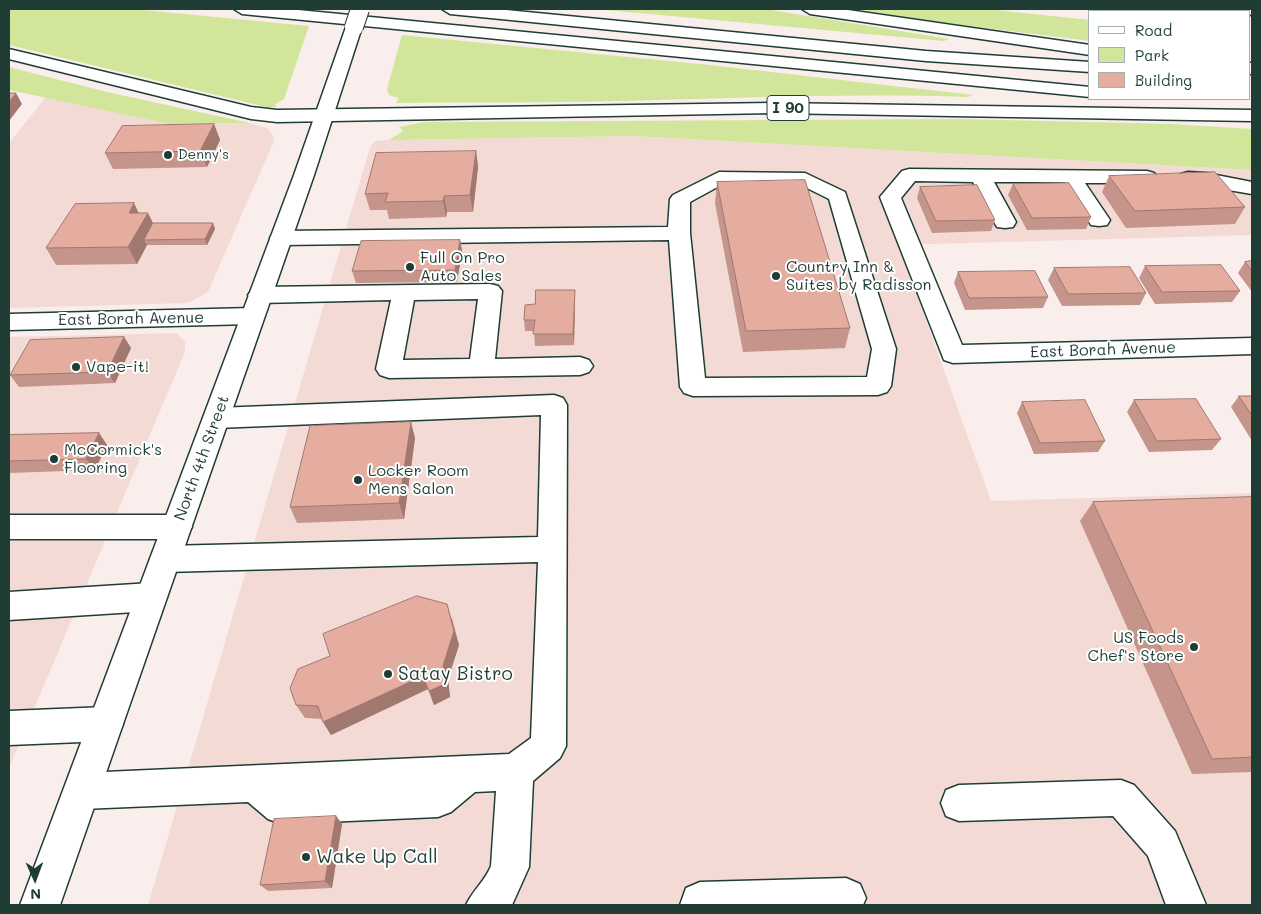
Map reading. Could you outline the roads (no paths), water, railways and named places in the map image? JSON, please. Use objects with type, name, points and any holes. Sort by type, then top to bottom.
[{"type":"main road","points":[[242,9],[1088,92]]},
{"type":"main road","name":"North 4th Street","points":[[40,905],[281,238],[360,9]]},
{"type":"main road","points":[[450,9],[926,56],[1088,68]]},
{"type":"main road","points":[[810,9],[1088,50]]},
{"type":"main road","points":[[9,54],[251,113],[277,116],[324,115]]},
{"type":"main road","points":[[1183,100],[1252,106]]},
{"type":"main road","name":"I 90","points":[[324,115],[773,108],[1252,116]]},
{"type":"main road","name":"East Borah Avenue","points":[[980,175],[909,175],[890,197],[953,354],[1252,346]]},
{"type":"main road","points":[[1005,222],[980,175],[1070,175],[1206,179],[1252,188]]},
{"type":"main road","points":[[1070,175],[1099,220]]},
{"type":"main road","points":[[719,178],[805,179],[838,196],[884,348],[878,386],[693,387],[679,233],[680,199],[719,178]]},
{"type":"main road","points":[[281,238],[679,233]]},
{"type":"main road","name":"East Borah Avenue","points":[[9,322],[256,306],[404,292],[490,291],[482,368]]},
{"type":"main road","points":[[404,292],[389,369],[580,366]]},
{"type":"main road","points":[[82,791],[254,783],[281,806],[438,799],[468,774],[515,772],[548,746],[553,548],[554,405],[216,418]]},
{"type":"main road","points":[[9,527],[177,526]]},
{"type":"main road","points":[[165,559],[553,548]]},
{"type":"main road","points":[[9,606],[151,597]]},
{"type":"main road","points":[[9,728],[106,724]]},
{"type":"main road","points":[[486,905],[501,888],[510,867],[515,772]]},
{"type":"main road","points":[[959,803],[1120,798],[1162,844],[1186,905]]},
{"type":"main road","points":[[700,905],[700,902],[846,898]]},
{"type":"place","name":"Denny's","points":[[168,155]]},
{"type":"place","name":"Full On Pro Auto Sales","points":[[410,267]]},
{"type":"place","name":"Country Inn & Suites by Radisson","points":[[776,276]]},
{"type":"place","name":"Vape-it!","points":[[76,367]]},
{"type":"place","name":"McCormick's Flooring","points":[[54,459]]},
{"type":"place","name":"Locker Room Mens Salon","points":[[358,480]]},
{"type":"place","name":"US Foods Chef's Store","points":[[1194,647]]},
{"type":"place","name":"Satay Bistro","points":[[388,674]]},
{"type":"place","name":"Wake Up Call","points":[[306,857]]}]
